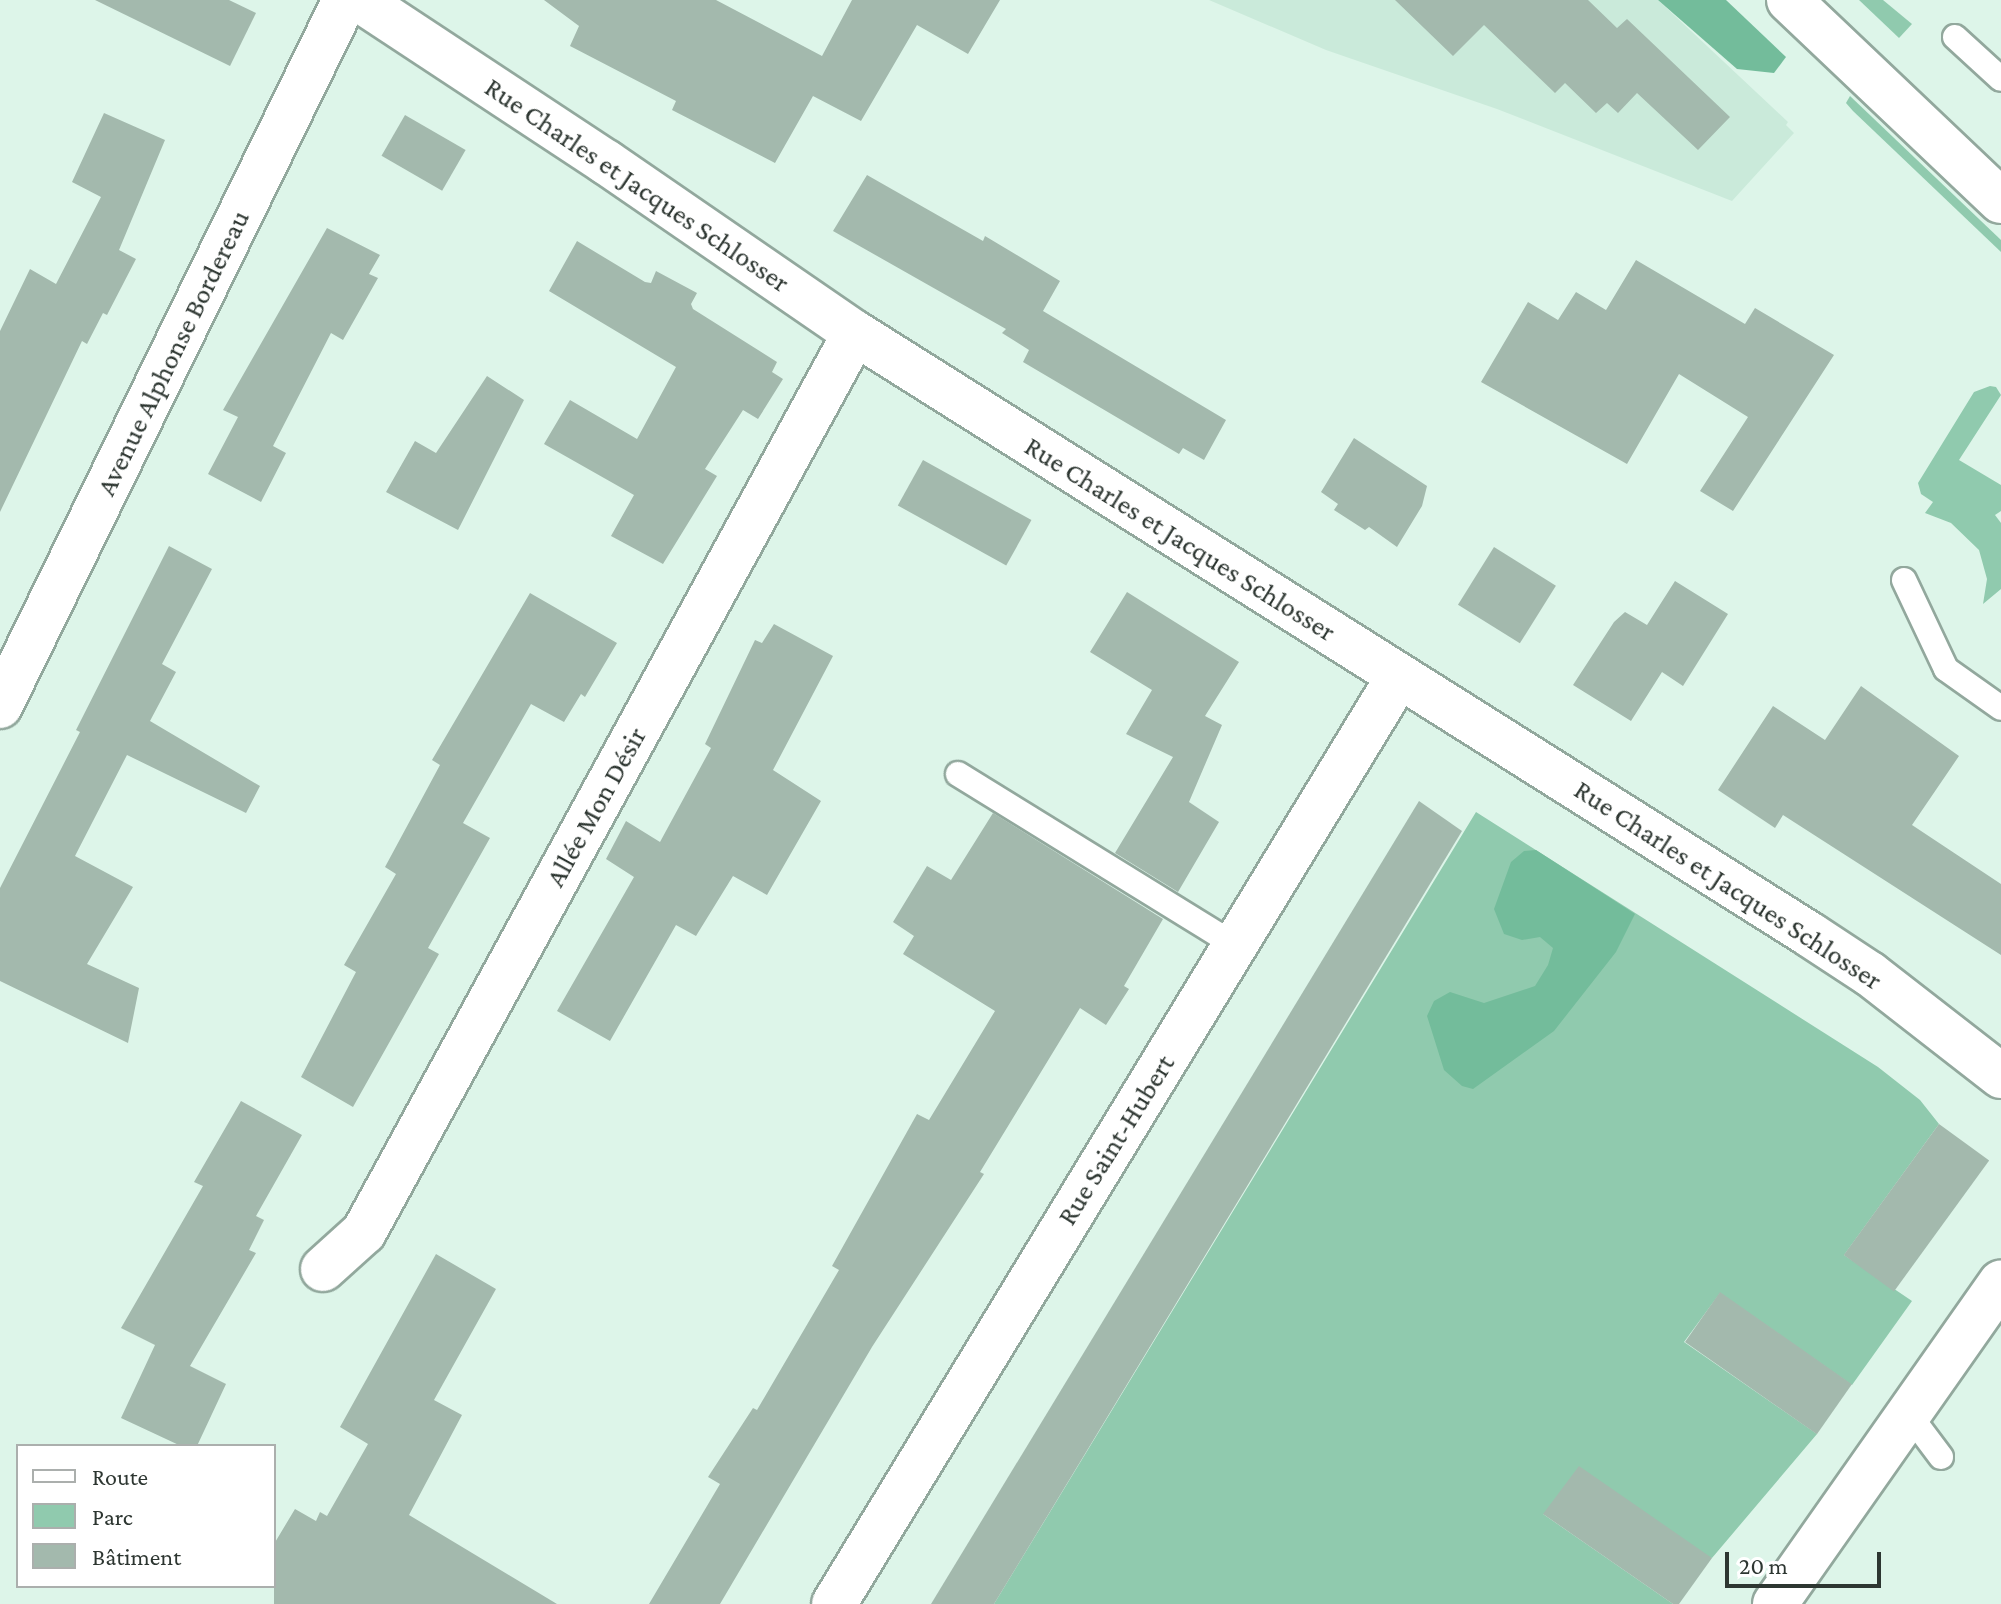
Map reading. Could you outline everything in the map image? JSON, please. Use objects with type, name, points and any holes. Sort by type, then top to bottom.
[{"type":"street","name":"Avenue Alphonse Bordereau","points":[[0,706],[345,0]]},
{"type":"street","name":"Rue Charles et Jacques Schlosser","points":[[360,0],[606,162],[855,333],[1870,974],[2001,1076]]},
{"type":"street","points":[[1789,0],[2001,201]]},
{"type":"street","name":"Allée Mon Désir","points":[[323,1269],[364,1232],[855,333]]},
{"type":"street","name":"Rue Saint-Hubert","points":[[834,1604],[1399,676]]},
{"type":"street","points":[[1775,1604],[2001,1283]]},
{"type":"lane","points":[[1955,37],[2001,79]]},
{"type":"lane","points":[[1904,580],[1946,669],[2001,708]]},
{"type":"lane","points":[[958,774],[1237,946]]},
{"type":"lane","points":[[1908,1413],[1941,1457]]},
{"type":"shaded area","points":[[1209,0],[1658,0],[1788,122],[1786,125],[1794,133],[1732,201],[1497,109],[1326,50]]},
{"type":"green space","points":[[1658,0],[1726,0],[1786,57],[1774,73],[1737,69]]},
{"type":"green space","points":[[1859,0],[1883,0],[1912,24],[1899,38]]},
{"type":"green space","points":[[1850,96],[2001,240],[2001,252],[1853,111],[1846,103]]},
{"type":"green space","points":[[1996,387],[2001,395],[1959,460],[2001,485],[2001,511],[1995,515],[2001,523],[2001,589],[1983,604],[1987,579],[1979,550],[1951,523],[1925,513],[1933,502],[1921,494],[1918,483],[1974,392]]},
{"type":"green space","points":[[1476,812],[1878,1067],[1920,1100],[1939,1124],[1844,1255],[1912,1301],[1852,1385],[1720,1293],[1684,1342],[1817,1434],[1712,1558],[1543,1514],[1673,1604],[994,1604]]},
{"type":"green space","points":[[1536,850],[1635,914],[1616,952],[1554,1031],[1473,1089],[1462,1086],[1444,1070],[1427,1016],[1434,1001],[1450,992],[1484,1003],[1535,986],[1548,965],[1553,948],[1540,937],[1522,940],[1504,934],[1494,909],[1511,862],[1524,851]]},
{"type":"building","points":[[95,0],[229,0],[256,13],[230,66]]},
{"type":"building","points":[[544,0],[716,0],[822,56],[852,0],[1000,0],[968,54],[917,25],[861,121],[813,96],[775,163],[672,110],[676,101],[570,46],[579,26]]},
{"type":"building","points":[[1395,0],[1588,0],[1617,28],[1627,19],[1730,117],[1698,150],[1637,93],[1618,113],[1607,103],[1596,113],[1565,83],[1555,93],[1484,25],[1453,56]]},
{"type":"building","points":[[104,113],[165,140],[119,250],[136,259],[107,315],[103,313],[87,344],[82,341],[0,512],[0,331],[30,269],[56,284],[101,197],[72,182]]},
{"type":"building","points":[[405,115],[466,150],[442,191],[382,156]]},
{"type":"building","points":[[867,175],[983,241],[985,236],[1060,281],[1043,311],[1226,420],[1204,460],[1183,448],[1179,454],[1023,362],[1029,350],[1002,333],[1006,329],[833,231]]},
{"type":"building","points":[[327,228],[380,255],[369,274],[378,278],[343,340],[331,333],[273,446],[286,453],[261,502],[208,474],[238,417],[223,410]]},
{"type":"building","points":[[577,241],[645,282],[651,283],[656,271],[697,293],[691,304],[693,309],[777,362],[772,372],[783,379],[758,419],[743,410],[705,469],[717,476],[663,564],[611,536],[634,495],[544,444],[570,400],[637,439],[676,367],[549,291]]},
{"type":"building","points":[[1636,260],[1745,324],[1755,308],[1834,355],[1733,511],[1700,491],[1748,417],[1679,374],[1627,464],[1481,382],[1528,302],[1558,320],[1576,292],[1606,310]]},
{"type":"building","points":[[487,376],[524,400],[458,530],[386,492],[415,441],[436,453]]},
{"type":"building","points":[[1354,438],[1427,486],[1422,506],[1397,547],[1369,527],[1365,530],[1334,510],[1338,504],[1321,492]]},
{"type":"building","points":[[923,460],[1031,520],[1006,566],[898,505]]},
{"type":"building","points":[[169,546],[212,569],[162,664],[176,672],[150,721],[260,786],[246,813],[127,755],[75,856],[133,887],[87,964],[139,988],[128,1043],[0,981],[0,888],[80,732],[76,730]]},
{"type":"building","points":[[1494,547],[1556,586],[1520,643],[1458,605]]},
{"type":"building","points":[[1675,581],[1728,614],[1683,686],[1662,672],[1631,721],[1573,685],[1614,622],[1625,612],[1647,625]]},
{"type":"building","points":[[1127,592],[1239,662],[1205,716],[1222,725],[1189,802],[1219,822],[1178,892],[1115,853],[1173,757],[1126,734],[1152,690],[1090,652]]},
{"type":"building","points":[[530,593],[617,643],[585,697],[581,694],[564,722],[531,704],[463,823],[490,838],[428,948],[439,954],[353,1107],[301,1077],[356,972],[344,965],[396,874],[385,867],[440,765],[432,760]]},
{"type":"building","points":[[774,624],[833,656],[773,770],[821,801],[767,895],[733,876],[696,936],[676,925],[610,1041],[557,1011],[634,877],[606,859],[626,821],[660,842],[711,748],[705,744],[755,640],[762,643]]},
{"type":"building","points":[[1861,686],[1959,756],[1912,825],[2001,884],[2001,955],[1783,815],[1775,828],[1718,790],[1773,706],[1825,740]]},
{"type":"building","points":[[1419,801],[1462,831],[994,1604],[931,1604]]},
{"type":"building","points":[[993,813],[1163,919],[1124,986],[1129,989],[1106,1025],[1080,1008],[980,1172],[984,1174],[872,1347],[720,1604],[649,1604],[720,1484],[708,1477],[753,1408],[757,1410],[839,1270],[832,1266],[917,1114],[929,1120],[995,1011],[903,954],[914,936],[893,922],[927,866],[951,880]]},
{"type":"building","points":[[241,1101],[302,1135],[256,1216],[264,1220],[249,1250],[256,1253],[190,1366],[226,1384],[198,1444],[177,1444],[121,1418],[155,1345],[121,1328],[203,1186],[194,1182]]},
{"type":"building","points":[[1939,1124],[1989,1160],[1894,1292],[1844,1255]]},
{"type":"building","points":[[436,1254],[496,1289],[434,1400],[462,1415],[409,1515],[557,1604],[274,1604],[276,1541],[295,1509],[316,1521],[320,1512],[327,1516],[368,1444],[340,1427]]},
{"type":"building","points":[[1720,1292],[1852,1384],[1817,1434],[1685,1342]]},
{"type":"building","points":[[1579,1466],[1712,1558],[1679,1604],[1673,1604],[1543,1514]]}]
